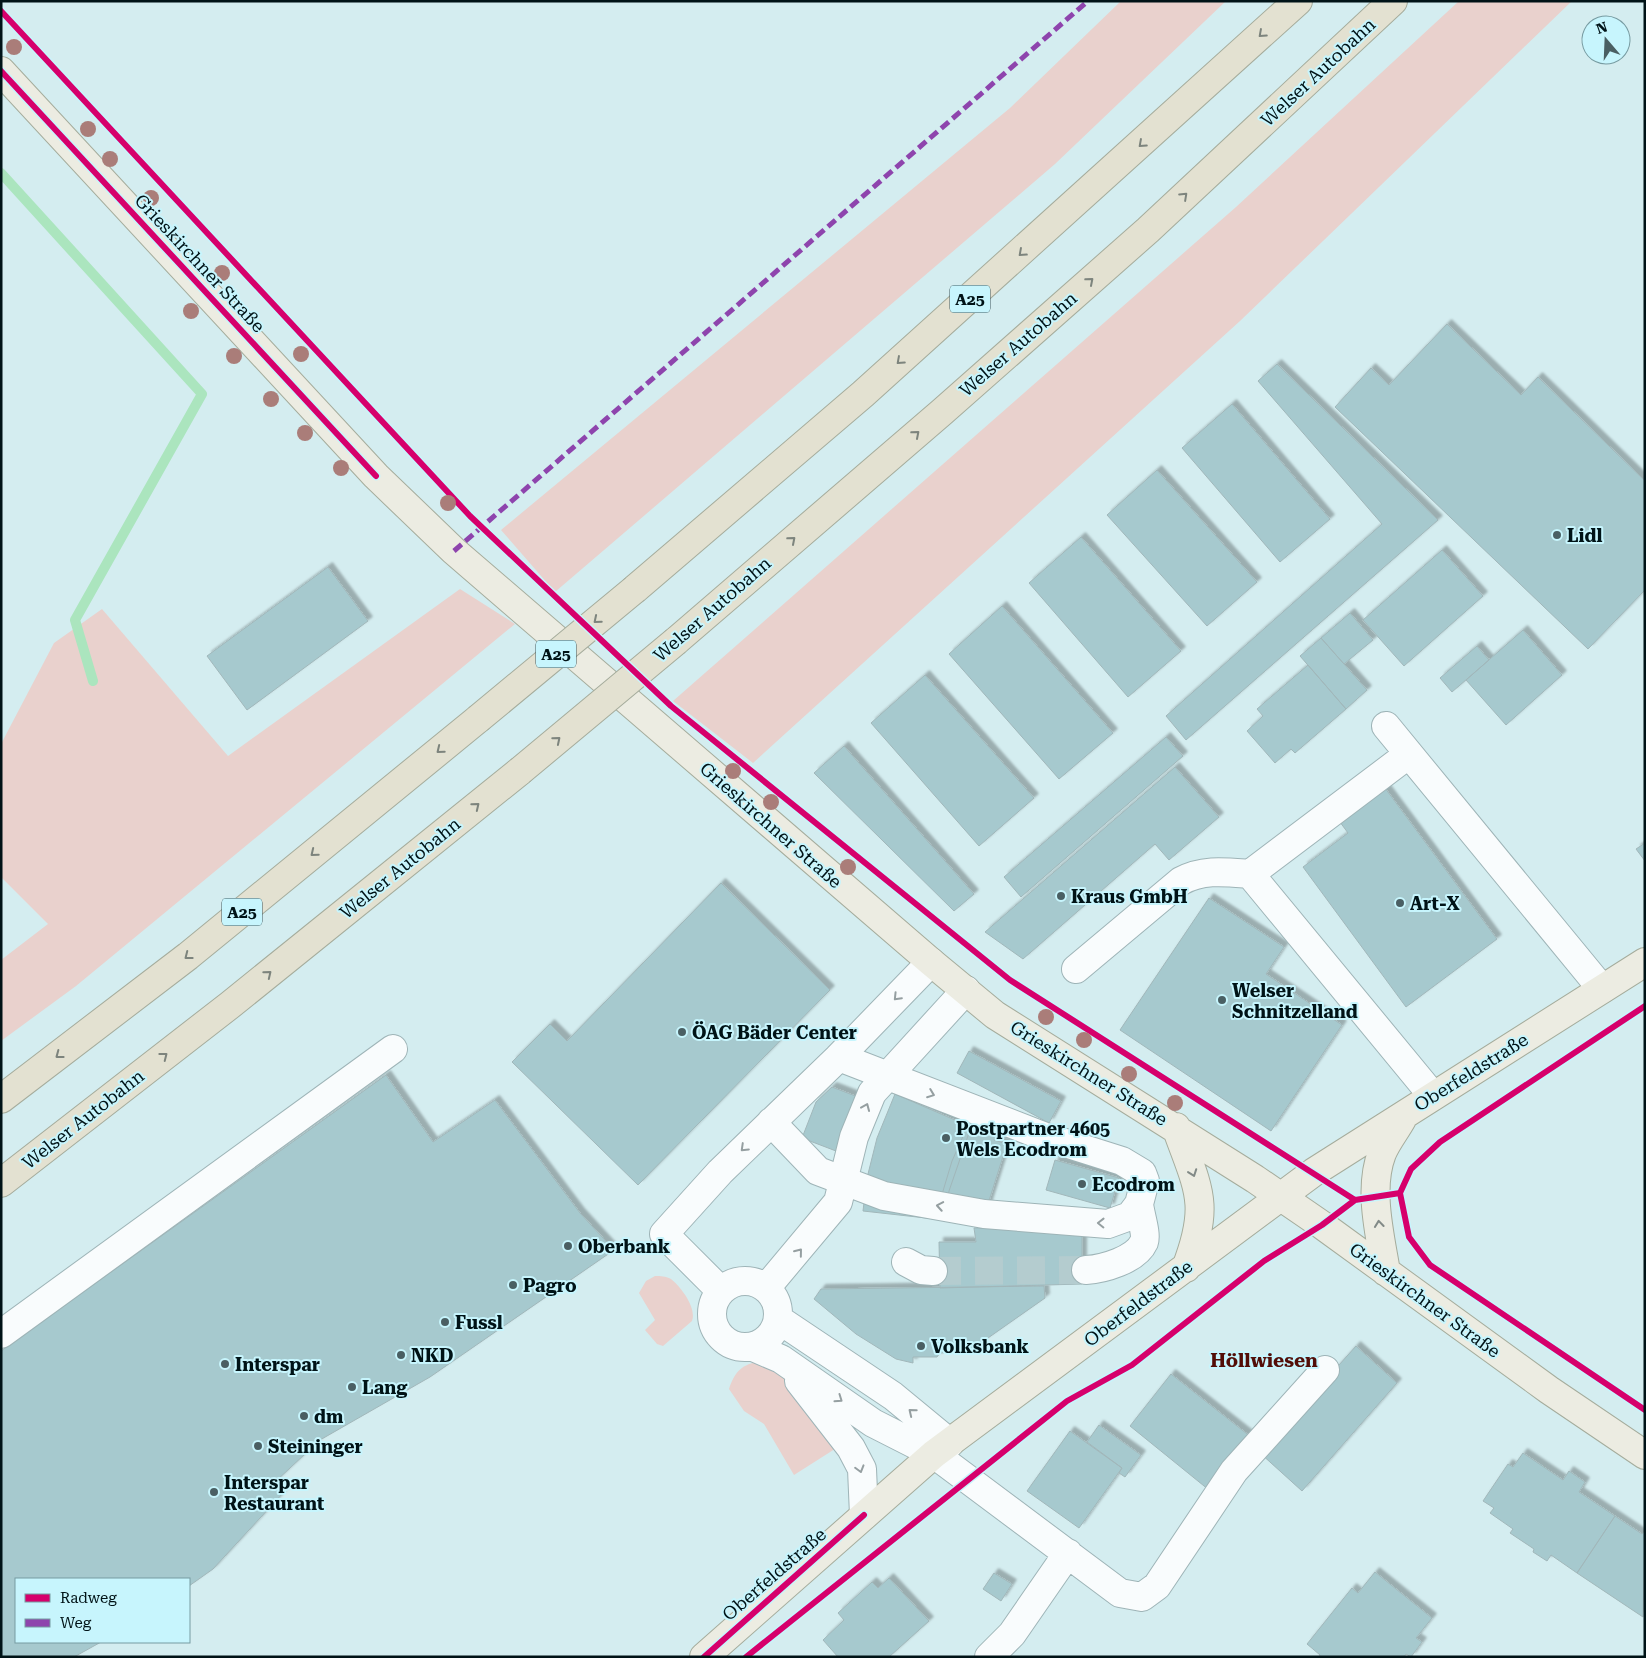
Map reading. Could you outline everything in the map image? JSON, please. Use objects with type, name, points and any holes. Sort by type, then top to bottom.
[{"type":"highway","name":"A25","points":[[1,1099],[188,956],[478,720],[635,589],[863,394],[1079,202],[1298,1]]},
{"type":"highway","name":"Welser Autobahn","points":[[1,1183],[230,1004],[520,771],[676,641],[942,412],[1148,230],[1393,1]]},
{"type":"main road","name":"Grieskirchner Straße","points":[[1,70],[376,476],[454,551],[931,962],[995,1015],[1176,1127],[1281,1197],[1548,1390],[1645,1455]]},
{"type":"main road","name":"Oberfeldstraße","points":[[704,1657],[942,1448],[1314,1172],[1645,962]]},
{"type":"main road","points":[[1386,1272],[1378,1226],[1376,1186],[1382,1153],[1406,1114]]},
{"type":"main road","points":[[1176,1127],[1200,1194],[1201,1212],[1196,1240],[1186,1268]]},
{"type":"lane","points":[[1386,726],[1602,989]]},
{"type":"lane","points":[[1076,969],[1181,882],[1194,874],[1212,871],[1250,874],[1409,754]]},
{"type":"lane","points":[[1250,874],[1433,1096]]},
{"type":"lane","points":[[721,1291],[664,1234],[720,1172],[839,1057],[931,962]]},
{"type":"lane","points":[[766,1288],[838,1202],[854,1137],[872,1093],[966,990]]},
{"type":"lane","points":[[1,1334],[393,1049]]},
{"type":"lane","points":[[772,1122],[818,1171],[884,1196],[984,1214],[1108,1224],[1130,1216],[1138,1204],[1145,1181],[1142,1173],[1122,1161],[1043,1136],[886,1077],[839,1057]]},
{"type":"lane","points":[[1086,1270],[1098,1270],[1134,1254],[1144,1242],[1145,1230],[1138,1204]]},
{"type":"lane","points":[[906,1262],[921,1270],[933,1270]]},
{"type":"lane","points":[[753,1347],[770,1336],[778,1319],[778,1307],[774,1296],[766,1288],[748,1281],[738,1281],[721,1291],[712,1308],[714,1327],[719,1335],[732,1345],[742,1348],[753,1347],[781,1358],[873,1423],[942,1448]]},
{"type":"lane","points":[[778,1319],[893,1396],[942,1448],[968,1482],[1068,1553],[1120,1593],[1142,1597],[1157,1586],[1234,1471],[1325,1370]]},
{"type":"lane","points":[[781,1358],[851,1448],[862,1469],[864,1515]]},
{"type":"lane","points":[[989,1657],[1012,1634],[1068,1553]]},
{"type":"shaded area","points":[[1121,1],[1226,1],[1055,164],[555,592],[501,530],[1010,108]]},
{"type":"shaded area","points":[[1459,1],[1572,1],[1240,321],[753,763],[673,701],[1236,207]]},
{"type":"shaded area","points":[[460,589],[515,624],[76,986],[1,1041],[1,960],[48,924],[1,877],[1,744],[54,643],[102,609],[228,756]]},
{"type":"shaded area","points":[[655,1276],[667,1277],[675,1283],[687,1298],[693,1316],[692,1321],[663,1346],[657,1344],[645,1330],[655,1320],[639,1293],[646,1281]]},
{"type":"shaded area","points":[[757,1362],[781,1375],[792,1386],[838,1447],[794,1475],[764,1424],[744,1411],[729,1389],[733,1379],[742,1368]]},
{"type":"building","name":"Lidl","points":[[1447,324],[1521,395],[1538,377],[1645,481],[1645,590],[1588,649],[1335,407],[1371,368],[1389,385]]},
{"type":"building","points":[[1277,364],[1438,520],[1186,740],[1166,716],[1382,524],[1258,381]]},
{"type":"building","points":[[1232,404],[1330,519],[1280,562],[1182,448]]},
{"type":"building","points":[[1157,470],[1257,582],[1207,626],[1107,515]]},
{"type":"building","points":[[1081,537],[1181,651],[1128,697],[1029,583]]},
{"type":"building","points":[[1442,550],[1483,596],[1404,666],[1363,620]]},
{"type":"building","points":[[328,567],[368,621],[247,710],[207,656]]},
{"type":"building","points":[[1002,606],[1113,733],[1059,779],[949,654]]},
{"type":"building","points":[[1350,613],[1373,640],[1344,664],[1321,638]]},
{"type":"building","points":[[1523,630],[1562,675],[1506,725],[1466,680]]},
{"type":"building","points":[[1321,638],[1367,690],[1346,709],[1300,656]]},
{"type":"building","points":[[1477,646],[1489,660],[1452,692],[1440,678]]},
{"type":"building","points":[[1308,665],[1346,709],[1295,753],[1291,749],[1275,763],[1247,731],[1263,716],[1257,709]]},
{"type":"building","points":[[925,675],[1034,798],[979,846],[871,723]]},
{"type":"building","points":[[1166,737],[1183,756],[1021,897],[1004,877]]},
{"type":"building","points":[[844,746],[974,894],[954,911],[814,773]]},
{"type":"building","name":"Kraus GmbH","points":[[1175,767],[1219,817],[1169,860],[1155,844],[1023,959],[985,932]]},
{"type":"building","name":"Art-X","points":[[1382,784],[1497,939],[1406,1007],[1303,867],[1348,833],[1337,818]]},
{"type":"building","points":[[1645,843],[1645,861],[1636,849]]},
{"type":"building","name":"ÖAG Bäder Center","points":[[721,883],[830,990],[638,1185],[512,1062],[550,1024],[567,1041]]},
{"type":"building","name":"Welser Schnitzelland","points":[[1209,898],[1284,947],[1266,974],[1342,1025],[1271,1131],[1120,1030]]},
{"type":"building","points":[[969,1051],[1061,1101],[1049,1123],[957,1073]]},
{"type":"building","name":"Interspar","points":[[386,1075],[433,1142],[495,1100],[580,1213],[614,1250],[430,1377],[320,1440],[275,1482],[285,1491],[213,1569],[190,1585],[190,1578],[15,1578],[15,1643],[99,1643],[74,1657],[1,1657],[1,1351]]},
{"type":"building","points":[[832,1087],[858,1097],[836,1151],[802,1138],[816,1102]]},
{"type":"building","points":[[895,1094],[971,1127],[949,1191],[944,1220],[863,1211],[867,1178],[877,1138]]},
{"type":"building","points":[[972,1116],[999,1128],[994,1140],[1007,1144],[987,1207],[940,1201],[952,1161]]},
{"type":"building","name":"Ecodrom","points":[[1055,1160],[1119,1178],[1110,1208],[1046,1190]]},
{"type":"building","points":[[1082,1226],[1082,1284],[940,1288],[939,1242],[976,1242],[974,1228]]},
{"type":"building","points":[[1044,1286],[1045,1298],[968,1352],[940,1353],[937,1357],[913,1357],[913,1363],[896,1359],[856,1334],[814,1299],[821,1289]]},
{"type":"building","points":[[1356,1346],[1397,1383],[1302,1491],[1260,1453]]},
{"type":"building","points":[[1171,1374],[1251,1437],[1209,1490],[1130,1426]]},
{"type":"building","points":[[1099,1425],[1141,1455],[1125,1477],[1119,1473],[1122,1468],[1087,1442]]},
{"type":"building","points":[[1070,1431],[1122,1468],[1079,1528],[1027,1491]]},
{"type":"building","points":[[1523,1453],[1563,1480],[1569,1471],[1585,1482],[1579,1492],[1615,1516],[1577,1573],[1551,1555],[1547,1561],[1533,1552],[1534,1549],[1510,1533],[1513,1529],[1490,1513],[1494,1508],[1483,1501],[1508,1464],[1513,1467]]},
{"type":"building","points":[[1615,1516],[1642,1534],[1645,1531],[1643,1617],[1577,1573]]},
{"type":"building","points":[[1375,1572],[1432,1618],[1416,1638],[1422,1642],[1411,1657],[1406,1654],[1404,1657],[1319,1657],[1320,1655],[1307,1644],[1352,1588],[1358,1593]]},
{"type":"building","points":[[994,1573],[1012,1584],[1001,1601],[983,1589]]},
{"type":"building","points":[[889,1578],[929,1621],[889,1657],[838,1657],[823,1640],[844,1620],[838,1613],[872,1582],[878,1588]]},
{"type":"waterway","points":[[1,173],[202,394],[75,620],[93,681]]},
{"type":"tunnel","points":[[933,1271],[1086,1270]]},
{"type":"marked path","points":[[454,551],[1088,1]]},
{"type":"cycle path","points":[[1,11],[470,516],[671,706],[1010,980],[1355,1200],[1400,1193],[1409,1237],[1430,1265],[1645,1410]]},
{"type":"cycle path","points":[[1,71],[376,476]]},
{"type":"cycle path","points":[[1400,1193],[1411,1169],[1440,1142],[1645,1006]]},
{"type":"cycle path","points":[[746,1657],[1067,1401],[1132,1365],[1264,1261],[1322,1225],[1355,1200]]},
{"type":"cycle path","points":[[704,1657],[864,1515]]},
{"type":"place","name":"Lidl","points":[[1557,535]]},
{"type":"place","name":"Kraus GmbH","points":[[1061,896]]},
{"type":"place","name":"Art-X","points":[[1400,903]]},
{"type":"place","name":"Welser Schnitzelland","points":[[1222,1000]]},
{"type":"place","name":"ÖAG Bäder Center","points":[[682,1032]]},
{"type":"place","name":"Postpartner 4605 Wels Ecodrom","points":[[946,1138]]},
{"type":"place","name":"Ecodrom","points":[[1082,1184]]},
{"type":"place","name":"Oberbank","points":[[568,1246]]},
{"type":"place","name":"Pagro","points":[[513,1285]]},
{"type":"place","name":"Fussl","points":[[445,1322]]},
{"type":"place","name":"Volksbank","points":[[921,1346]]},
{"type":"place","name":"NKD","points":[[401,1355]]},
{"type":"place","name":"Interspar","points":[[225,1364]]},
{"type":"place","name":"Lang","points":[[352,1387]]},
{"type":"place","name":"dm","points":[[304,1416]]},
{"type":"place","name":"Steininger","points":[[258,1446]]},
{"type":"place","name":"Interspar Restaurant","points":[[214,1492]]},
{"type":"district","name":"Höllwiesen","points":[[1264,1360]]}]
